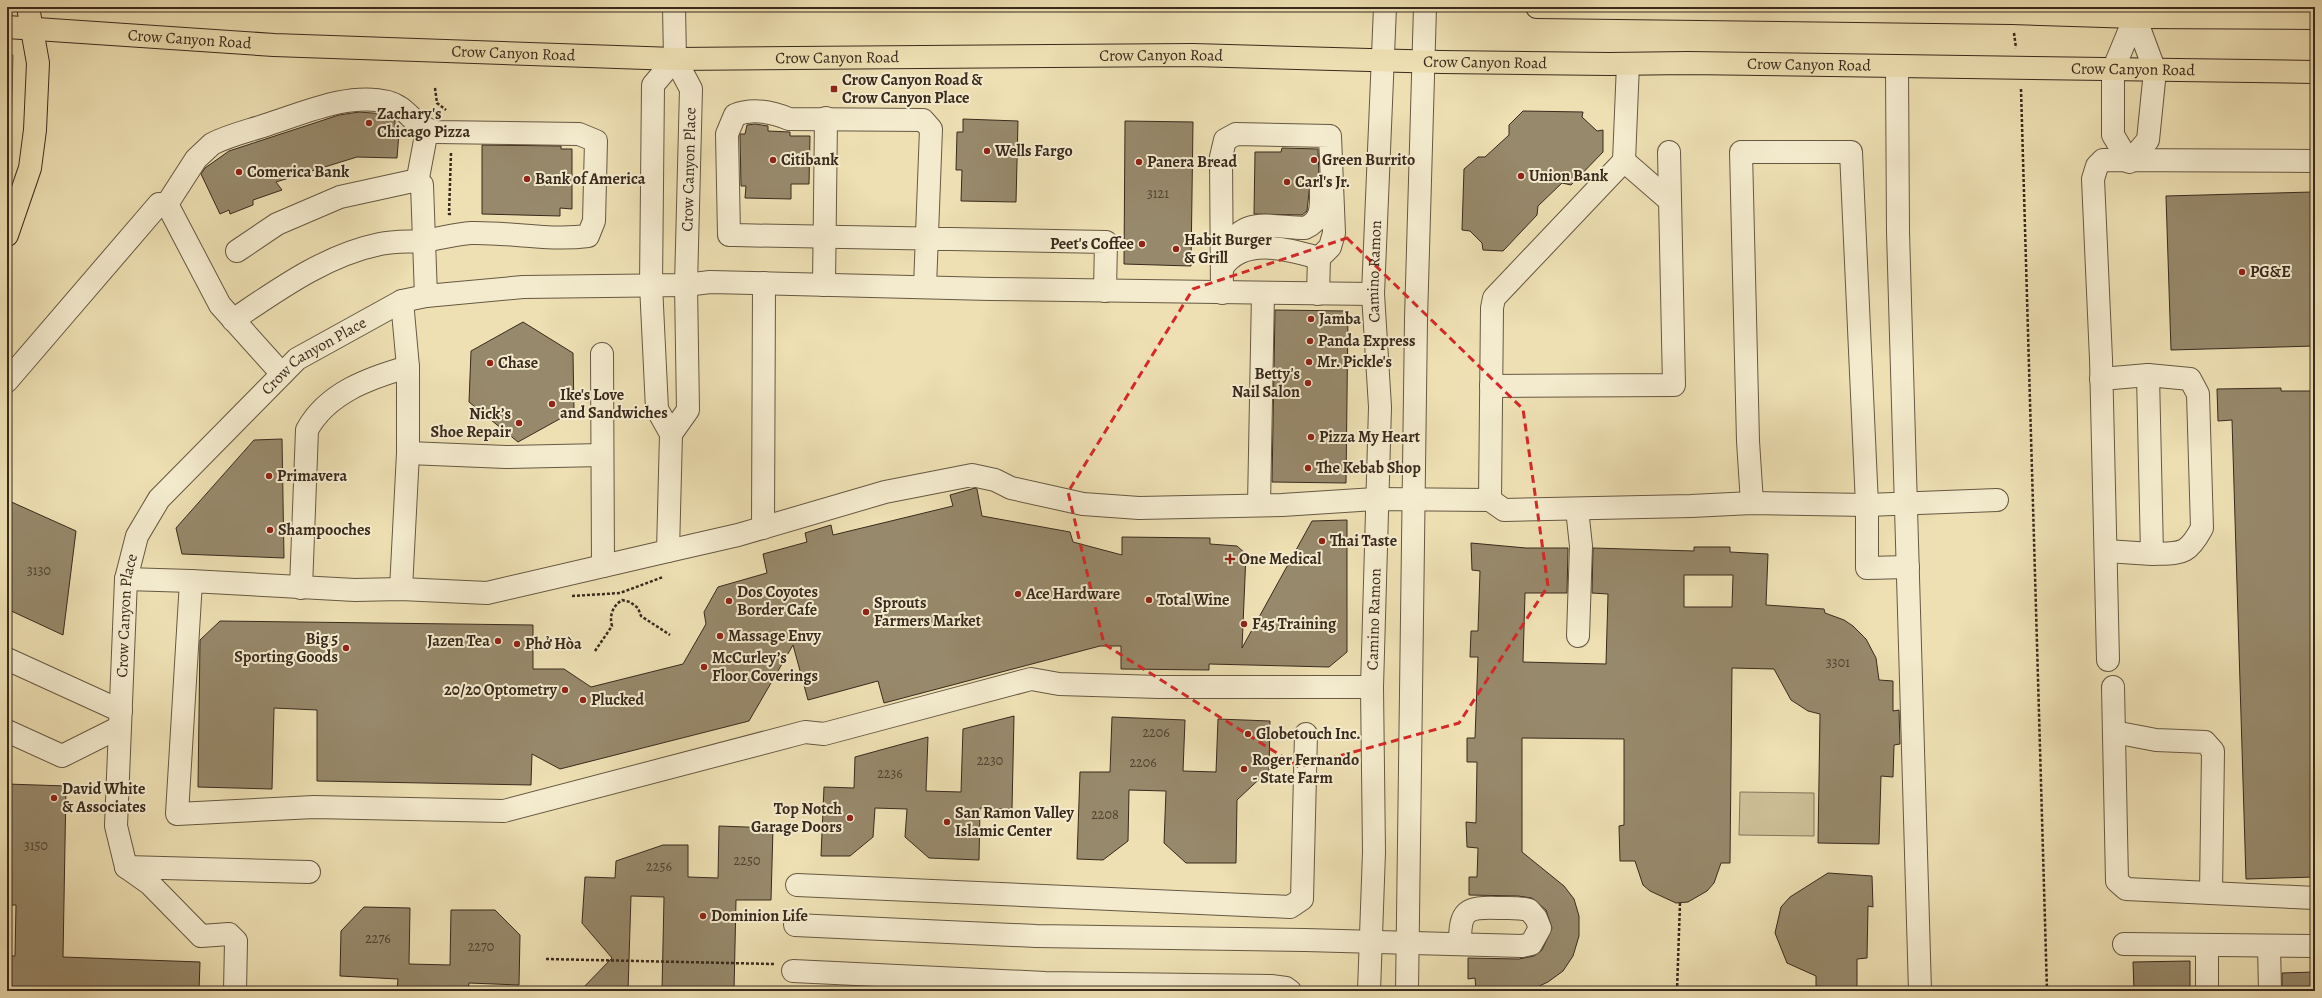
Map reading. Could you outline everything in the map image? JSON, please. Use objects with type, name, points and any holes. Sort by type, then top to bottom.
[{"type":"main road","points":[[7,235],[30,168],[38,63],[28,7]]},
{"type":"main road","points":[[1537,7],[1878,10],[2012,13],[2135,12],[2315,18]]},
{"type":"main road","name":"Crow Canyon Road","points":[[7,27],[274,45],[675,59],[1193,55],[1423,62],[1628,64],[1688,63],[2155,71],[2315,72]]},
{"type":"street","name":"Crow Canyon Place","points":[[670,434],[688,410],[686,285],[692,89],[675,59],[674,7]]},
{"type":"street","name":"Camino Ramon","points":[[1369,991],[1374,852],[1372,687],[1376,499],[1380,407],[1373,294],[1381,60],[1385,7]]},
{"type":"street","points":[[1407,991],[1415,500],[1416,319],[1425,7]]},
{"type":"street","points":[[2129,162],[2113,135],[2112,70],[2135,12]]},
{"type":"street","points":[[2129,162],[2148,140],[2155,71],[2135,12]]},
{"type":"street","points":[[668,551],[670,434],[657,409],[651,285],[653,85],[675,59]]},
{"type":"street","points":[[1490,500],[1492,308],[1494,298],[1624,161],[1628,64]]},
{"type":"street","points":[[1897,67],[1898,232],[1920,991]]},
{"type":"street","points":[[167,204],[196,159],[212,144],[333,104],[368,100],[390,103],[405,110],[416,124],[427,130],[436,132],[579,134],[596,141],[594,221],[588,236],[567,239],[523,235],[470,234],[424,241],[381,244],[342,256],[295,278],[233,320]]},
{"type":"street","points":[[925,287],[927,238],[931,128],[923,120],[826,118],[789,119],[774,113],[745,111],[734,115],[730,122],[727,134],[729,234],[927,238],[1106,242],[1106,291]]},
{"type":"street","points":[[824,285],[826,118]]},
{"type":"street","points":[[417,183],[427,130]]},
{"type":"street","points":[[1222,293],[1221,156],[1225,140],[1236,134],[1330,136],[1334,233],[1330,247],[1319,258],[1318,294]]},
{"type":"street","points":[[1222,268],[1228,247],[1239,231],[1249,227],[1305,228],[1314,224],[1321,211],[1321,150],[1318,136]]},
{"type":"street","points":[[1491,386],[1674,385],[1669,152]]},
{"type":"street","points":[[1752,503],[1748,441],[1742,152],[1851,152],[1867,505],[1867,568],[1908,567]]},
{"type":"street","points":[[2108,660],[2101,379],[2093,179],[2097,166],[2103,160],[2129,162],[2315,161]]},
{"type":"street","points":[[1624,161],[1670,201]]},
{"type":"street","points":[[237,251],[277,224],[340,197],[414,181],[422,185],[426,296]]},
{"type":"street","points":[[7,381],[159,204],[167,204]]},
{"type":"street","points":[[167,204],[220,305],[282,374]]},
{"type":"street","points":[[1222,268],[1228,260],[1249,248],[1291,250],[1319,258]]},
{"type":"street","name":"Crow Canyon Place","points":[[126,867],[116,826],[126,579],[137,536],[160,499],[297,359],[402,301],[426,296],[523,287],[686,285],[710,282],[1263,294],[1373,294]]},
{"type":"street","points":[[764,283],[764,528]]},
{"type":"street","points":[[1259,506],[1263,294]]},
{"type":"street","points":[[401,589],[408,453],[408,367],[402,301]]},
{"type":"street","points":[[602,354],[603,566]]},
{"type":"street","points":[[302,588],[307,430],[314,417],[355,385],[372,377],[408,367]]},
{"type":"street","points":[[2101,379],[2148,375],[2190,379],[2198,394],[2202,528],[2192,546],[2179,553],[2152,554],[2106,551]]},
{"type":"street","points":[[2148,375],[2152,554]]},
{"type":"street","points":[[408,453],[506,457],[602,455]]},
{"type":"street","points":[[126,579],[191,581],[302,588],[355,590],[401,589],[487,593],[764,528],[885,492],[972,475],[994,480],[1012,488],[1083,504],[1139,508],[1259,506],[1376,499],[1490,500],[1504,510],[1752,503],[1867,505],[1997,500]]},
{"type":"street","points":[[1578,508],[1581,546],[1578,636]]},
{"type":"street","points":[[191,581],[177,814],[314,807],[504,811],[805,732],[824,734],[1031,679],[1059,684],[1159,687],[1372,687]]},
{"type":"street","points":[[7,659],[121,719]]},
{"type":"street","points":[[2112,687],[2117,880],[2126,889],[2315,898]]},
{"type":"street","points":[[7,731],[62,756],[121,719]]},
{"type":"street","points":[[2114,732],[2156,740],[2205,742],[2213,751],[2211,893]]},
{"type":"street","points":[[797,884],[1290,907],[1302,899],[1306,734]]},
{"type":"street","points":[[126,867],[309,872]]},
{"type":"street","points":[[126,867],[150,884],[201,936],[229,934],[236,941],[235,991]]},
{"type":"street","points":[[795,925],[1036,936],[1460,943]]},
{"type":"street","points":[[2124,944],[2315,946]]},
{"type":"street","points":[[2207,945],[2207,991]]},
{"type":"street","points":[[2269,946],[2270,991]]},
{"type":"street","points":[[786,967],[1045,983],[1271,986],[1286,988],[1290,991]]},
{"type":"path","points":[[2012,13],[2022,110],[2047,991]]},
{"type":"path","points":[[435,88],[437,103],[450,112]]},
{"type":"path","points":[[451,147],[449,214],[457,214]]},
{"type":"path","points":[[572,596],[620,593],[663,578]]},
{"type":"path","points":[[620,593],[622,600]]},
{"type":"path","points":[[596,652],[612,626],[610,620],[616,604],[622,600],[630,602],[638,608],[641,616],[670,635]]},
{"type":"path","points":[[1677,991],[1680,903]]},
{"type":"path","points":[[546,958],[786,967]]},
{"type":"highlighted area","points":[[1347,238],[1523,409],[1548,586],[1459,723],[1299,767],[1104,644],[1068,492],[1193,289]]},
{"type":"shaded area","points":[[7,54],[13,55],[11,138],[7,162]]},
{"type":"shaded area","points":[[1740,792],[1814,793],[1814,836],[1739,835]]},
{"type":"building","name":"Union Bank","points":[[1523,111],[1583,112],[1582,117],[1597,131],[1603,130],[1603,152],[1571,185],[1562,183],[1538,206],[1537,215],[1503,251],[1483,250],[1482,243],[1470,231],[1462,230],[1464,169],[1478,157],[1485,157],[1509,135],[1509,125]]},
{"type":"building","points":[[359,112],[385,114],[395,120],[395,134],[399,133],[397,158],[357,157],[276,182],[282,190],[253,200],[253,205],[230,214],[229,210],[220,214],[201,174],[205,168],[229,151],[339,115]]},
{"type":"building","name":"Wells Fargo","points":[[963,119],[1018,121],[1016,202],[961,201],[962,170],[956,170],[957,132],[963,132]]},
{"type":"building","points":[[1125,121],[1193,122],[1191,266],[1124,264]]},
{"type":"building","name":"Citibank","points":[[755,124],[768,126],[768,131],[790,132],[790,136],[810,136],[809,184],[791,184],[791,199],[745,198],[746,186],[741,186],[740,134],[745,134],[747,125]]},
{"type":"building","name":"Bank of America","points":[[482,145],[561,146],[561,149],[572,149],[572,209],[560,208],[560,216],[482,214]]},
{"type":"building","name":"Carl's Jr.","points":[[1282,148],[1318,149],[1319,177],[1310,183],[1307,211],[1302,215],[1254,214],[1255,152],[1281,152]]},
{"type":"building","name":"PG&E","points":[[2312,192],[2312,198],[2315,198],[2315,346],[2171,350],[2166,196]]},
{"type":"building","points":[[1275,310],[1348,311],[1346,483],[1272,482]]},
{"type":"building","points":[[523,322],[573,353],[574,411],[518,442],[469,402],[471,351]]},
{"type":"building","points":[[2281,388],[2281,391],[2315,391],[2315,877],[2246,879],[2232,420],[2218,421],[2217,389]]},
{"type":"building","points":[[282,439],[284,558],[182,554],[176,528],[254,440]]},
{"type":"building","points":[[975,488],[977,489],[982,516],[1070,532],[1073,542],[1122,555],[1122,537],[1210,538],[1210,544],[1237,546],[1246,554],[1242,648],[1312,521],[1347,520],[1347,652],[1329,667],[1209,664],[1209,670],[1121,669],[1121,646],[1100,646],[884,703],[878,681],[808,700],[793,645],[749,721],[560,769],[532,754],[531,785],[317,781],[317,710],[274,708],[272,789],[198,787],[200,640],[220,621],[533,625],[533,669],[564,669],[591,687],[683,664],[706,624],[704,612],[718,587],[767,573],[763,554],[807,542],[805,533],[831,525],[833,535],[953,506],[950,495]]},
{"type":"building","points":[[7,500],[76,531],[63,635],[7,609]]},
{"type":"building","points":[[1471,543],[1526,548],[1568,548],[1567,593],[1525,593],[1523,662],[1606,664],[1608,594],[1592,593],[1593,548],[1694,551],[1694,547],[1730,547],[1730,552],[1768,554],[1766,605],[1824,609],[1825,613],[1844,620],[1853,626],[1866,639],[1876,658],[1879,680],[1893,681],[1893,711],[1899,710],[1900,744],[1894,745],[1893,777],[1881,776],[1879,844],[1818,843],[1820,714],[1808,711],[1791,700],[1774,669],[1732,668],[1730,863],[1721,863],[1714,883],[1707,891],[1688,902],[1676,903],[1650,891],[1643,885],[1635,861],[1620,861],[1619,826],[1624,825],[1624,739],[1522,738],[1522,852],[1564,886],[1574,899],[1579,916],[1579,936],[1573,956],[1563,971],[1548,982],[1535,988],[1521,991],[1476,991],[1475,978],[1468,979],[1468,958],[1519,959],[1534,956],[1542,950],[1552,928],[1546,910],[1532,898],[1518,896],[1469,895],[1469,877],[1477,877],[1478,848],[1467,847],[1466,822],[1476,823],[1477,762],[1467,762],[1467,738],[1475,738],[1478,657],[1470,657],[1471,631],[1478,631],[1480,571],[1472,570]],"holes":[[[1684,575],[1733,575],[1732,607],[1684,607]]]},
{"type":"building","points":[[1014,716],[1012,809],[980,808],[979,860],[929,858],[905,837],[907,809],[875,808],[873,837],[850,856],[821,856],[824,787],[854,788],[855,757],[928,737],[926,791],[961,792],[963,729]]},
{"type":"building","points":[[1112,717],[1185,720],[1183,771],[1216,772],[1218,719],[1270,721],[1269,770],[1237,800],[1236,863],[1186,863],[1164,843],[1166,791],[1129,790],[1128,841],[1103,860],[1077,859],[1080,772],[1110,772]]},
{"type":"building","points":[[7,784],[66,786],[63,957],[200,962],[199,991],[8,991],[9,956],[15,956],[16,905],[7,905]]},
{"type":"building","points":[[719,826],[773,828],[771,900],[736,900],[734,991],[662,991],[664,897],[631,896],[628,991],[580,991],[612,958],[582,923],[585,877],[615,878],[616,861],[663,845],[688,845],[688,877],[718,878]]},
{"type":"building","points":[[1828,873],[1872,876],[1873,907],[1868,906],[1867,958],[1857,959],[1857,988],[1816,986],[1816,976],[1787,963],[1775,933],[1781,907],[1790,897]]},
{"type":"building","points":[[364,907],[410,908],[409,964],[450,965],[451,910],[495,910],[520,935],[519,985],[469,983],[468,991],[397,991],[398,979],[340,976],[341,931]]},
{"type":"building","points":[[2190,961],[2190,991],[2134,991],[2133,962]]},
{"type":"building","points":[[2315,972],[2315,991],[2282,991],[2282,973]]},
{"type":"place","name":"Crow Canyon Road & Crow Canyon Place","points":[[834,89]]},
{"type":"place","name":"Zachary's Chicago Pizza","points":[[369,123]]},
{"type":"place","name":"Wells Fargo","points":[[987,151]]},
{"type":"place","name":"Citibank","points":[[773,160]]},
{"type":"place","name":"Green Burrito","points":[[1314,160]]},
{"type":"place","name":"Panera Bread","points":[[1139,162]]},
{"type":"place","name":"Comerica Bank","points":[[239,172]]},
{"type":"place","name":"Union Bank","points":[[1521,176]]},
{"type":"place","name":"Bank of America","points":[[527,179]]},
{"type":"place","name":"Carl's Jr.","points":[[1287,182]]},
{"type":"place","name":"Peet's Coffee","points":[[1142,244]]},
{"type":"place","name":"Habit Burger & Grill","points":[[1176,249]]},
{"type":"place","name":"PG&E","points":[[2242,272]]},
{"type":"place","name":"Jamba","points":[[1311,319]]},
{"type":"place","name":"Panda Express","points":[[1310,341]]},
{"type":"place","name":"Mr. Pickle's","points":[[1309,362]]},
{"type":"place","name":"Chase","points":[[490,363]]},
{"type":"place","name":"Betty's Nail Salon","points":[[1308,383]]},
{"type":"place","name":"Ike's Love and Sandwiches","points":[[552,404]]},
{"type":"place","name":"Nick’s Shoe Repair","points":[[519,423]]},
{"type":"place","name":"Pizza My Heart","points":[[1311,437]]},
{"type":"place","name":"The Kebab Shop","points":[[1308,468]]},
{"type":"place","name":"Primavera","points":[[269,476]]},
{"type":"place","name":"Shampooches","points":[[270,530]]},
{"type":"place","name":"Thai Taste","points":[[1322,541]]},
{"type":"place","name":"One Medical","points":[[1230,559]]},
{"type":"place","name":"Ace Hardware","points":[[1018,594]]},
{"type":"place","name":"Total Wine","points":[[1149,600]]},
{"type":"place","name":"Dos Coyotes Border Cafe","points":[[729,601]]},
{"type":"place","name":"Sprouts Farmers Market","points":[[866,612]]},
{"type":"place","name":"F45 Training","points":[[1244,624]]},
{"type":"place","name":"Massage Envy","points":[[720,636]]},
{"type":"place","name":"Jazen Tea","points":[[498,641]]},
{"type":"place","name":"Phở Hòa","points":[[517,644]]},
{"type":"place","name":"Big 5 Sporting Goods","points":[[346,648]]},
{"type":"place","name":"McCurley’s Floor Coverings","points":[[704,667]]},
{"type":"place","name":"20/20 Optometry","points":[[565,690]]},
{"type":"place","name":"Plucked","points":[[583,700]]},
{"type":"place","name":"Globetouch Inc.","points":[[1248,734]]},
{"type":"place","name":"Roger Fernando - State Farm","points":[[1244,769]]},
{"type":"place","name":"David White & Associates","points":[[54,798]]},
{"type":"place","name":"Top Notch Garage Doors","points":[[850,818]]},
{"type":"place","name":"San Ramon Valley Islamic Center","points":[[947,822]]},
{"type":"place","name":"Dominion Life","points":[[703,916]]}]
